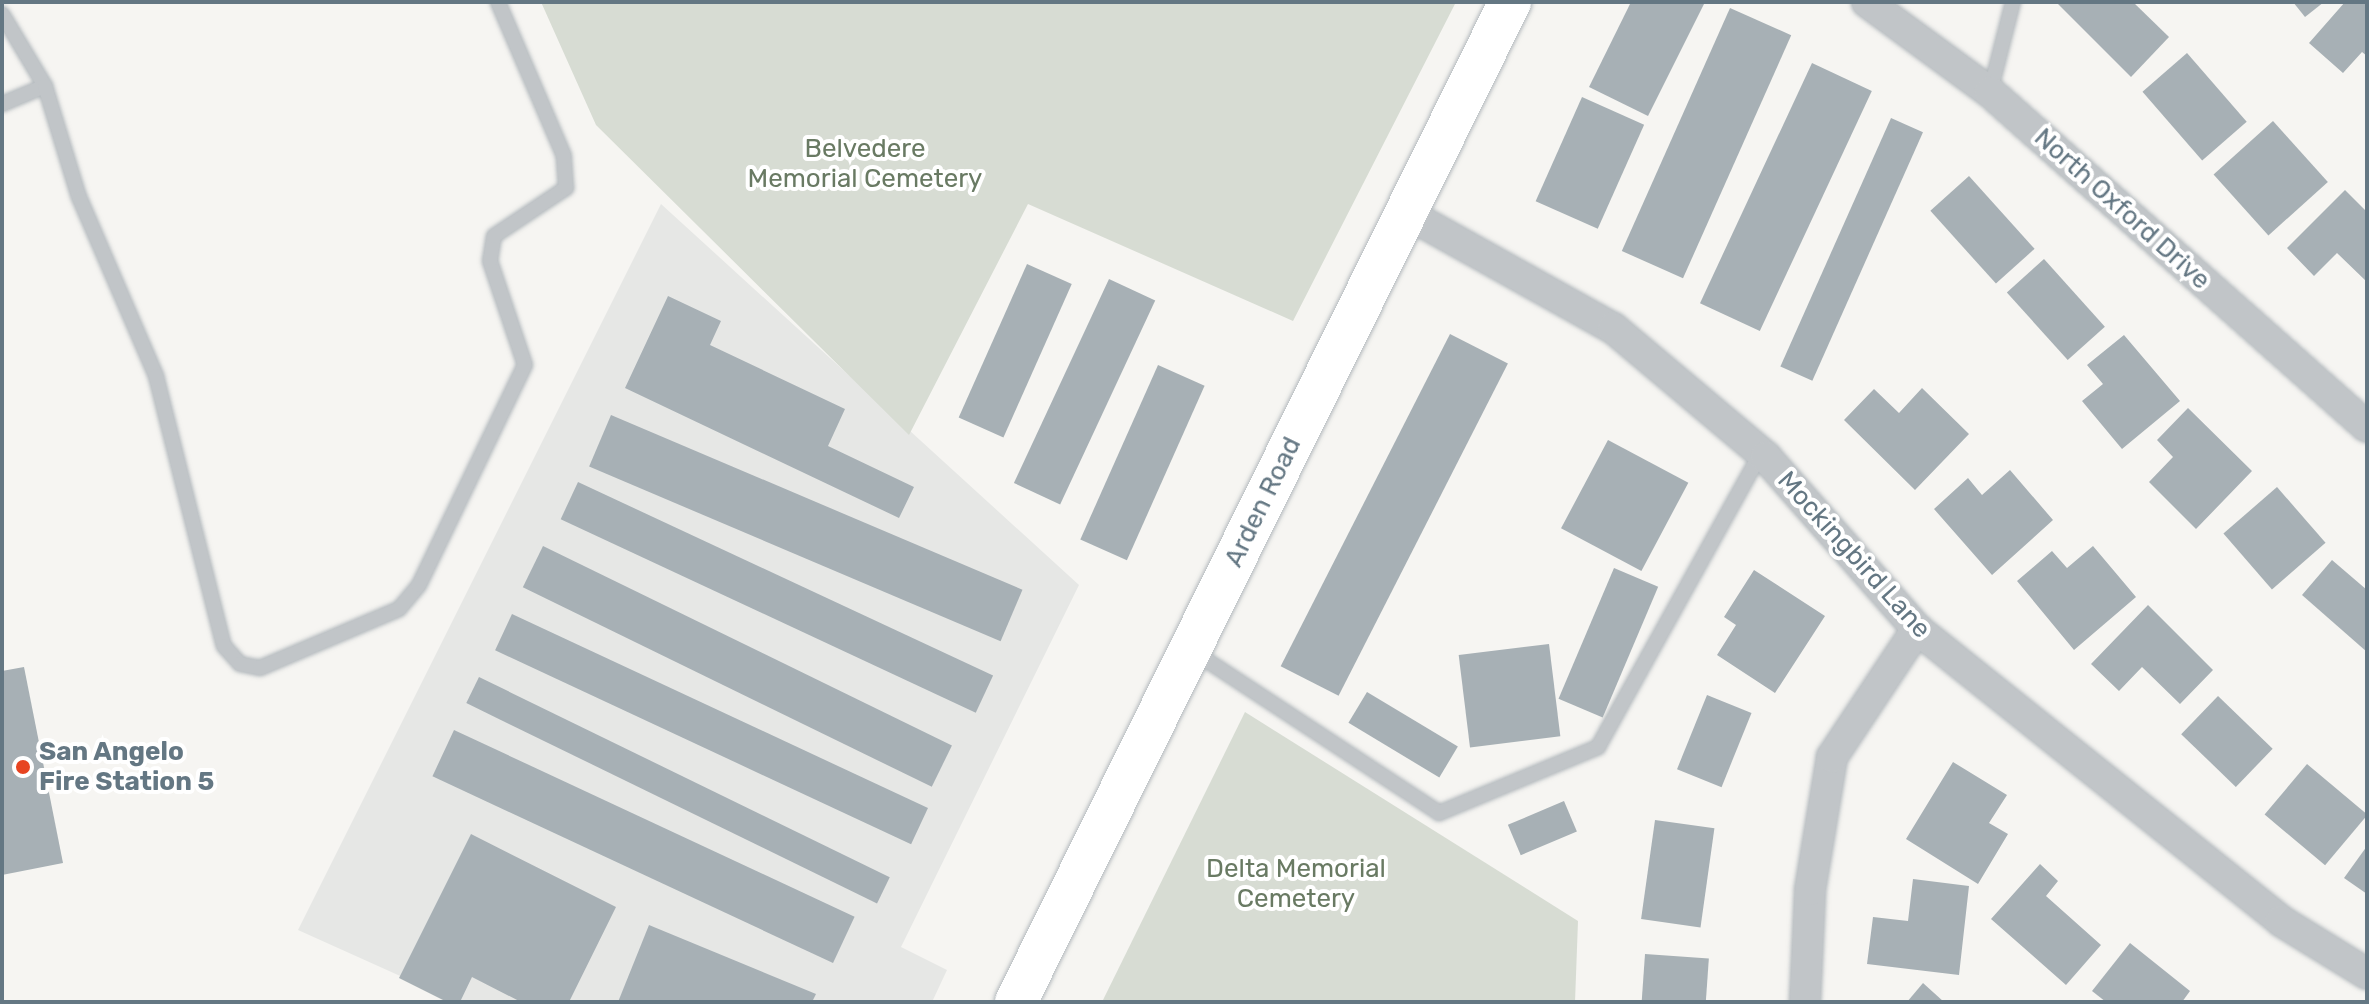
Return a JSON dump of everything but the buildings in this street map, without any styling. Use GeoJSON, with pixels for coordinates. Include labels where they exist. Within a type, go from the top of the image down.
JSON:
{"type":"FeatureCollection","features":[{"type":"Feature","properties":{"kind":"main road","name":"Arden Road"},"geometry":{"type":"LineString","coordinates":[[1016,1002],[1510,2]]}},
{"type":"Feature","properties":{"kind":"street","name":"North Oxford Drive"},"geometry":{"type":"LineString","coordinates":[[1867,2],[1990,92],[2367,427]]}},
{"type":"Feature","properties":{"kind":"street","name":"Mockingbird Lane"},"geometry":{"type":"LineString","coordinates":[[1406,213],[1613,328],[1761,453],[1917,629],[2281,921],[2367,974]]}},
{"type":"Feature","properties":{"kind":"street"},"geometry":{"type":"LineString","coordinates":[[1805,1002],[1810,890],[1832,757],[1917,629]]}},
{"type":"Feature","properties":{"kind":"lane"},"geometry":{"type":"LineString","coordinates":[[2,14],[45,86],[79,197],[156,376],[224,646],[240,664],[260,668],[399,609],[419,585],[525,365],[490,261],[494,236],[566,188],[564,156],[498,2]]}},
{"type":"Feature","properties":{"kind":"lane"},"geometry":{"type":"LineString","coordinates":[[1990,92],[2013,2]]}},
{"type":"Feature","properties":{"kind":"lane"},"geometry":{"type":"LineString","coordinates":[[2,104],[45,86]]}},
{"type":"Feature","properties":{"kind":"lane"},"geometry":{"type":"LineString","coordinates":[[1191,649],[1439,813],[1598,747],[1761,453]]}},
{"type":"Feature","properties":{"kind":"shaded area"},"geometry":{"type":"Polygon","coordinates":[[[661,204],[1079,585],[901,947],[947,970],[932,1002],[458,1002],[298,930],[661,204]]]}},
{"type":"Feature","properties":{"kind":"green space","name":"Belvedere Memorial Cemetery"},"geometry":{"type":"Polygon","coordinates":[[[541,2],[1456,2],[1293,321],[1028,204],[909,435],[596,125],[541,2]]]}},
{"type":"Feature","properties":{"kind":"green space","name":"Delta Memorial Cemetery"},"geometry":{"type":"Polygon","coordinates":[[[1245,712],[1578,921],[1575,1002],[1102,1002],[1245,712]]]}},
{"type":"Feature","properties":{"kind":"place","name":"San Angelo Fire Station 5"},"geometry":{"type":"Point","coordinates":[23,767]}}]}
